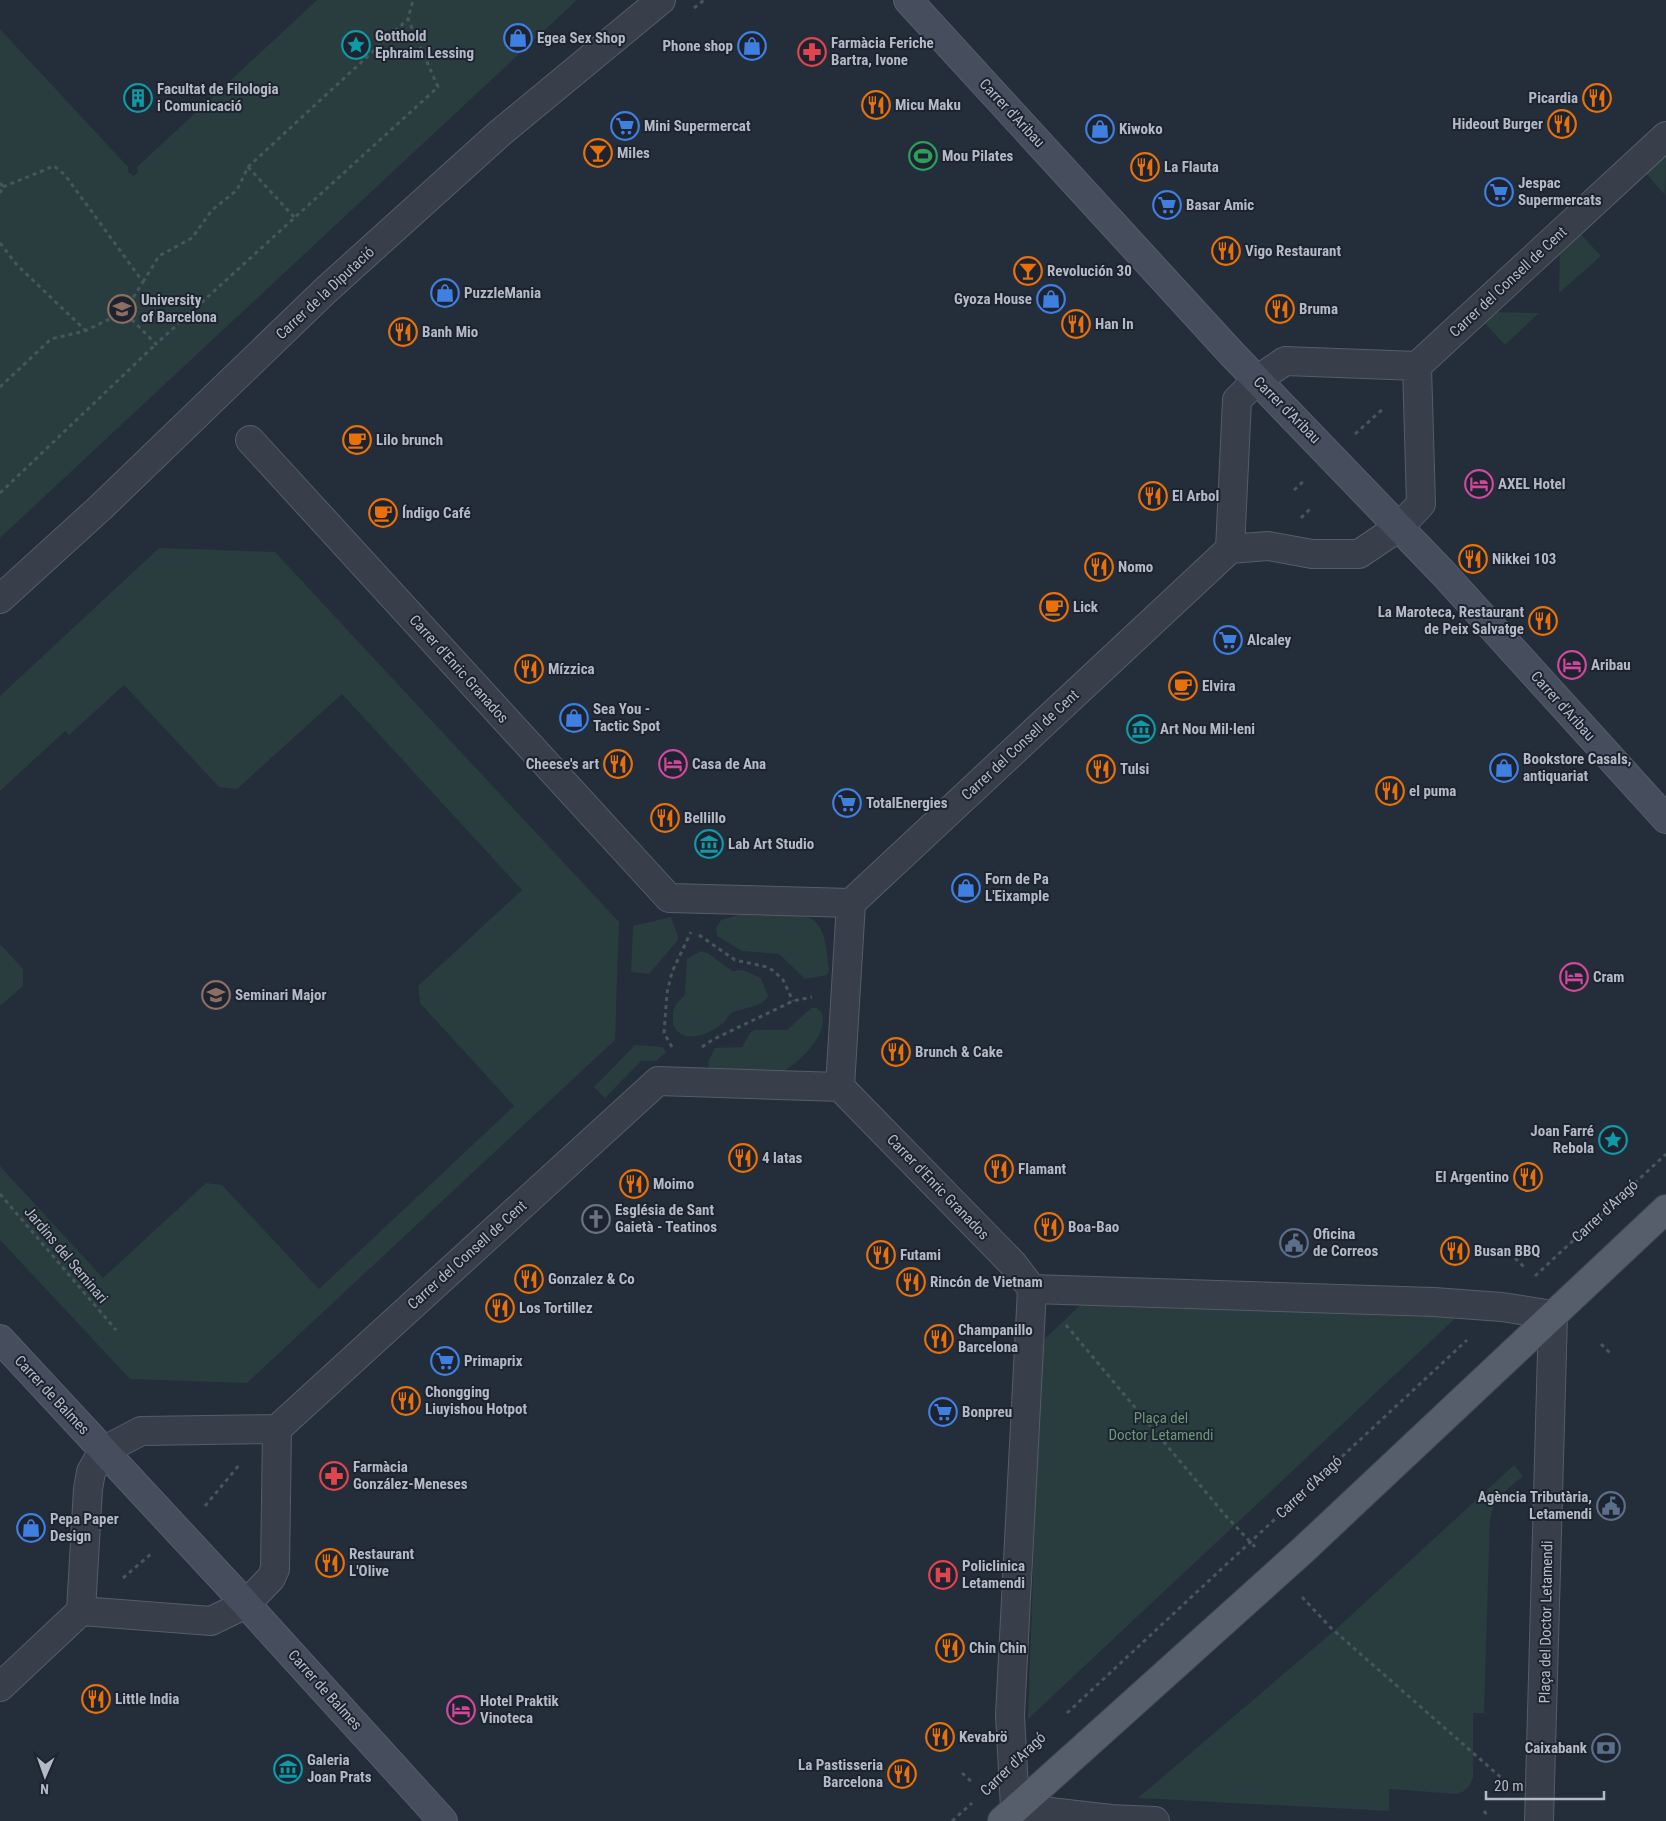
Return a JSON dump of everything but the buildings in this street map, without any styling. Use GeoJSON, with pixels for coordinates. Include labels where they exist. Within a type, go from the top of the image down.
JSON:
{"type":"FeatureCollection","features":[{"type":"Feature","properties":{"kind":"main road","name":"Carrer d'Aribau"},"geometry":{"type":"LineString","coordinates":[[908,0],[1257,380],[1399,527],[1666,819]]}},
{"type":"Feature","properties":{"kind":"main road"},"geometry":{"type":"LineString","coordinates":[[1009,1815],[1286,1566],[1666,1209]]}},
{"type":"Feature","properties":{"kind":"main road","name":"Carrer de Balmes"},"geometry":{"type":"LineString","coordinates":[[0,1339],[159,1513],[246,1604],[443,1821]]}},
{"type":"Feature","properties":{"kind":"street","name":"Carrer de la Diputació"},"geometry":{"type":"LineString","coordinates":[[0,599],[100,508],[326,290],[500,133],[661,0]]}},
{"type":"Feature","properties":{"kind":"street","name":"Carrer del Consell de Cent"},"geometry":{"type":"LineString","coordinates":[[1417,366],[1666,136]]}},
{"type":"Feature","properties":{"kind":"street"},"geometry":{"type":"LineString","coordinates":[[1286,361],[1417,366],[1421,504],[1399,527],[1359,554],[1312,554],[1268,546],[1230,549],[1237,400],[1257,380],[1286,361]]}},
{"type":"Feature","properties":{"kind":"street","name":"Carrer d'Enric Granados"},"geometry":{"type":"LineString","coordinates":[[250,440],[668,898]]}},
{"type":"Feature","properties":{"kind":"street","name":"Carrer del Consell de Cent"},"geometry":{"type":"LineString","coordinates":[[851,903],[1230,549]]}},
{"type":"Feature","properties":{"kind":"street"},"geometry":{"type":"LineString","coordinates":[[658,1081],[840,1087],[851,903],[668,898]]}},
{"type":"Feature","properties":{"kind":"street","name":"Carrer del Consell de Cent"},"geometry":{"type":"LineString","coordinates":[[277,1430],[658,1081]]}},
{"type":"Feature","properties":{"kind":"street","name":"Carrer d'Enric Granados"},"geometry":{"type":"LineString","coordinates":[[840,1087],[1013,1264],[1032,1289]]}},
{"type":"Feature","properties":{"kind":"street"},"geometry":{"type":"LineString","coordinates":[[1155,1821],[1009,1815],[1010,1715],[1032,1289],[1434,1302],[1502,1307],[1553,1314]]}},
{"type":"Feature","properties":{"kind":"street","name":"Plaça del Doctor Letamendi"},"geometry":{"type":"LineString","coordinates":[[1539,1821],[1553,1314]]}},
{"type":"Feature","properties":{"kind":"street"},"geometry":{"type":"LineString","coordinates":[[0,1687],[81,1611],[88,1489],[91,1472],[104,1451],[141,1431],[277,1430],[275,1569],[271,1578],[246,1604],[211,1621],[81,1611]]}},
{"type":"Feature","properties":{"kind":"path"},"geometry":{"type":"LineString","coordinates":[[0,387],[51,339],[85,331],[124,312],[159,256],[192,238],[212,210],[237,190],[248,167],[408,18],[413,0]]}},
{"type":"Feature","properties":{"kind":"path"},"geometry":{"type":"LineString","coordinates":[[1,491],[156,344],[438,87],[408,18]]}},
{"type":"Feature","properties":{"kind":"path"},"geometry":{"type":"LineString","coordinates":[[0,193],[3,187],[54,166],[65,174],[143,282]]}},
{"type":"Feature","properties":{"kind":"path"},"geometry":{"type":"LineString","coordinates":[[248,167],[295,218]]}},
{"type":"Feature","properties":{"kind":"path"},"geometry":{"type":"LineString","coordinates":[[0,184],[3,187]]}},
{"type":"Feature","properties":{"kind":"path"},"geometry":{"type":"LineString","coordinates":[[0,243],[17,265],[85,331]]}},
{"type":"Feature","properties":{"kind":"path"},"geometry":{"type":"LineString","coordinates":[[124,312],[156,344]]}},
{"type":"Feature","properties":{"kind":"path"},"geometry":{"type":"LineString","coordinates":[[1294,490],[1306,480]]}},
{"type":"Feature","properties":{"kind":"path"},"geometry":{"type":"LineString","coordinates":[[668,898],[692,930],[733,958],[774,971],[783,980],[793,1001]]}},
{"type":"Feature","properties":{"kind":"path"},"geometry":{"type":"LineString","coordinates":[[680,1063],[664,1033],[667,992],[672,972],[692,930]]}},
{"type":"Feature","properties":{"kind":"path"},"geometry":{"type":"LineString","coordinates":[[658,1081],[712,1040],[793,1001],[846,988]]}},
{"type":"Feature","properties":{"kind":"path","name":"Carrer d'Aragó"},"geometry":{"type":"LineString","coordinates":[[1061,1718],[1666,1154]]}},
{"type":"Feature","properties":{"kind":"path","name":"Jardins del Seminari"},"geometry":{"type":"LineString","coordinates":[[0,1194],[116,1330]]}},
{"type":"Feature","properties":{"kind":"path"},"geometry":{"type":"LineString","coordinates":[[1514,1258],[1524,1267]]}},
{"type":"Feature","properties":{"kind":"path"},"geometry":{"type":"LineString","coordinates":[[1071,1332],[1240,1531]]}},
{"type":"Feature","properties":{"kind":"path"},"geometry":{"type":"LineString","coordinates":[[1601,1344],[1612,1355]]}},
{"type":"Feature","properties":{"kind":"path"},"geometry":{"type":"LineString","coordinates":[[121,1614],[122,1578],[153,1552]]}},
{"type":"Feature","properties":{"kind":"path"},"geometry":{"type":"LineString","coordinates":[[1314,1609],[1331,1628],[1505,1781]]}},
{"type":"Feature","properties":{"kind":"path","name":"Carrer d'Aragó"},"geometry":{"type":"LineString","coordinates":[[952,1821],[1011,1764]]}},
{"type":"Feature","properties":{"kind":"path","name":"Carrer d'Aragó"},"geometry":{"type":"LineString","coordinates":[[962,1773],[972,1783]]}},
{"type":"Feature","properties":{"kind":"path"},"geometry":{"type":"LineString","coordinates":[[1484,1811],[1487,1815]]}},
{"type":"Feature","properties":{"kind":"green space","name":"University of Barcelona"},"geometry":{"type":"Polygon","coordinates":[[[317,0],[577,0],[0,538],[0,29],[128,167],[128,172],[134,176],[138,172],[137,167],[317,0]]]}},
{"type":"Feature","properties":{"kind":"green space"},"geometry":{"type":"Polygon","coordinates":[[[1658,155],[1666,156],[1665,195],[1644,171],[1658,155]]]}},
{"type":"Feature","properties":{"kind":"green space"},"geometry":{"type":"Polygon","coordinates":[[[1578,231],[1601,256],[1559,293],[1560,247],[1578,231]]]}},
{"type":"Feature","properties":{"kind":"green space"},"geometry":{"type":"Polygon","coordinates":[[[1491,312],[1539,313],[1505,345],[1482,320],[1491,312]]]}},
{"type":"Feature","properties":{"kind":"green space"},"geometry":{"type":"Polygon","coordinates":[[[159,548],[275,552],[619,922],[615,1040],[247,1383],[130,1379],[0,1240],[0,1166],[103,1278],[206,1183],[222,1185],[319,1289],[514,1106],[420,1003],[418,986],[522,890],[342,694],[237,789],[219,787],[124,685],[69,735],[65,731],[0,791],[0,696],[159,548]]]}},
{"type":"Feature","properties":{"kind":"green space"},"geometry":{"type":"Polygon","coordinates":[[[753,911],[782,911],[802,914],[817,924],[822,932],[826,946],[829,970],[827,975],[805,979],[779,954],[742,951],[717,936],[716,928],[721,920],[753,911]]]}},
{"type":"Feature","properties":{"kind":"green space"},"geometry":{"type":"Polygon","coordinates":[[[671,917],[678,940],[649,974],[631,972],[633,926],[671,917]]]}},
{"type":"Feature","properties":{"kind":"green space"},"geometry":{"type":"Polygon","coordinates":[[[0,944],[23,969],[23,986],[0,1006],[0,944]]]}},
{"type":"Feature","properties":{"kind":"green space"},"geometry":{"type":"Polygon","coordinates":[[[701,951],[709,954],[732,971],[743,970],[761,978],[768,996],[766,1000],[758,1005],[731,1013],[725,1022],[707,1033],[694,1036],[682,1035],[673,1025],[673,1012],[676,1004],[685,995],[687,959],[701,951]]]}},
{"type":"Feature","properties":{"kind":"green space"},"geometry":{"type":"Polygon","coordinates":[[[811,1008],[817,1008],[822,1013],[823,1021],[817,1039],[804,1055],[781,1073],[709,1068],[708,1062],[715,1048],[742,1047],[750,1033],[754,1030],[787,1030],[811,1008]]]}},
{"type":"Feature","properties":{"kind":"green space"},"geometry":{"type":"Polygon","coordinates":[[[635,1045],[663,1047],[666,1052],[656,1061],[641,1061],[605,1098],[594,1087],[635,1045]]]}},
{"type":"Feature","properties":{"kind":"green space","name":"Plaça del Doctor Letamendi"},"geometry":{"type":"Polygon","coordinates":[[[1085,1301],[1461,1313],[1028,1719],[1041,1342],[1085,1301]]]}},
{"type":"Feature","properties":{"kind":"green space"},"geometry":{"type":"Polygon","coordinates":[[[1514,1465],[1523,1476],[1498,1500],[1490,1520],[1484,1713],[1473,1713],[1473,1777],[1467,1788],[1456,1794],[1389,1789],[1389,1811],[1138,1798],[1335,1630],[1514,1465]]]}},
{"type":"Feature","properties":{"kind":"place","name":"Egea Sex Shop"},"geometry":{"type":"Point","coordinates":[518,38]}},
{"type":"Feature","properties":{"kind":"place","name":"Gotthold Ephraim Lessing"},"geometry":{"type":"Point","coordinates":[356,45]}},
{"type":"Feature","properties":{"kind":"place","name":"Phone shop"},"geometry":{"type":"Point","coordinates":[752,46]}},
{"type":"Feature","properties":{"kind":"place","name":"Farmàcia Feriche Bartra, Ivone"},"geometry":{"type":"Point","coordinates":[812,52]}},
{"type":"Feature","properties":{"kind":"place","name":"Facultat de Filologia i Comunicació"},"geometry":{"type":"Point","coordinates":[138,98]}},
{"type":"Feature","properties":{"kind":"place","name":"Picardia"},"geometry":{"type":"Point","coordinates":[1597,98]}},
{"type":"Feature","properties":{"kind":"place","name":"Micu Maku"},"geometry":{"type":"Point","coordinates":[876,105]}},
{"type":"Feature","properties":{"kind":"place","name":"Hideout Burger"},"geometry":{"type":"Point","coordinates":[1562,124]}},
{"type":"Feature","properties":{"kind":"place","name":"Mini Supermercat"},"geometry":{"type":"Point","coordinates":[625,126]}},
{"type":"Feature","properties":{"kind":"place","name":"Kiwoko"},"geometry":{"type":"Point","coordinates":[1100,129]}},
{"type":"Feature","properties":{"kind":"place","name":"Miles"},"geometry":{"type":"Point","coordinates":[598,153]}},
{"type":"Feature","properties":{"kind":"place","name":"Mou Pilates"},"geometry":{"type":"Point","coordinates":[923,156]}},
{"type":"Feature","properties":{"kind":"place","name":"La Flauta"},"geometry":{"type":"Point","coordinates":[1145,167]}},
{"type":"Feature","properties":{"kind":"place","name":"Jespac Supermercats"},"geometry":{"type":"Point","coordinates":[1499,192]}},
{"type":"Feature","properties":{"kind":"place","name":"Basar Amic"},"geometry":{"type":"Point","coordinates":[1167,205]}},
{"type":"Feature","properties":{"kind":"place","name":"Vigo Restaurant"},"geometry":{"type":"Point","coordinates":[1226,251]}},
{"type":"Feature","properties":{"kind":"place","name":"Revolución 30"},"geometry":{"type":"Point","coordinates":[1028,271]}},
{"type":"Feature","properties":{"kind":"place","name":"PuzzleMania"},"geometry":{"type":"Point","coordinates":[445,293]}},
{"type":"Feature","properties":{"kind":"place","name":"Gyoza House"},"geometry":{"type":"Point","coordinates":[1051,299]}},
{"type":"Feature","properties":{"kind":"place","name":"University of Barcelona"},"geometry":{"type":"Point","coordinates":[122,309]}},
{"type":"Feature","properties":{"kind":"place","name":"Bruma"},"geometry":{"type":"Point","coordinates":[1280,309]}},
{"type":"Feature","properties":{"kind":"place","name":"Han In"},"geometry":{"type":"Point","coordinates":[1076,324]}},
{"type":"Feature","properties":{"kind":"place","name":"Banh Mio"},"geometry":{"type":"Point","coordinates":[403,332]}},
{"type":"Feature","properties":{"kind":"place","name":"Lilo brunch"},"geometry":{"type":"Point","coordinates":[357,440]}},
{"type":"Feature","properties":{"kind":"place","name":"AXEL Hotel"},"geometry":{"type":"Point","coordinates":[1479,484]}},
{"type":"Feature","properties":{"kind":"place","name":"El Arbol"},"geometry":{"type":"Point","coordinates":[1153,496]}},
{"type":"Feature","properties":{"kind":"place","name":"Índigo Café"},"geometry":{"type":"Point","coordinates":[383,513]}},
{"type":"Feature","properties":{"kind":"place","name":"Nikkei 103"},"geometry":{"type":"Point","coordinates":[1473,559]}},
{"type":"Feature","properties":{"kind":"place","name":"Nomo"},"geometry":{"type":"Point","coordinates":[1099,567]}},
{"type":"Feature","properties":{"kind":"place","name":"Lick"},"geometry":{"type":"Point","coordinates":[1054,607]}},
{"type":"Feature","properties":{"kind":"place","name":"La Maroteca, Restaurant de Peix Salvatge"},"geometry":{"type":"Point","coordinates":[1543,621]}},
{"type":"Feature","properties":{"kind":"place","name":"Alcaley"},"geometry":{"type":"Point","coordinates":[1228,640]}},
{"type":"Feature","properties":{"kind":"place","name":"Aribau"},"geometry":{"type":"Point","coordinates":[1572,665]}},
{"type":"Feature","properties":{"kind":"place","name":"Mízzica"},"geometry":{"type":"Point","coordinates":[529,669]}},
{"type":"Feature","properties":{"kind":"place","name":"Elvira"},"geometry":{"type":"Point","coordinates":[1183,686]}},
{"type":"Feature","properties":{"kind":"place","name":"Sea You - Tactic Spot"},"geometry":{"type":"Point","coordinates":[574,718]}},
{"type":"Feature","properties":{"kind":"place","name":"Art Nou Mil·leni"},"geometry":{"type":"Point","coordinates":[1141,729]}},
{"type":"Feature","properties":{"kind":"place","name":"Cheese's art"},"geometry":{"type":"Point","coordinates":[618,764]}},
{"type":"Feature","properties":{"kind":"place","name":"Casa de Ana"},"geometry":{"type":"Point","coordinates":[673,764]}},
{"type":"Feature","properties":{"kind":"place","name":"Bookstore Casals, antiquariat"},"geometry":{"type":"Point","coordinates":[1504,768]}},
{"type":"Feature","properties":{"kind":"place","name":"Tulsi"},"geometry":{"type":"Point","coordinates":[1101,769]}},
{"type":"Feature","properties":{"kind":"place","name":"el puma"},"geometry":{"type":"Point","coordinates":[1390,791]}},
{"type":"Feature","properties":{"kind":"place","name":"TotalEnergies"},"geometry":{"type":"Point","coordinates":[847,803]}},
{"type":"Feature","properties":{"kind":"place","name":"Bellillo"},"geometry":{"type":"Point","coordinates":[665,818]}},
{"type":"Feature","properties":{"kind":"place","name":"Lab Art Studio"},"geometry":{"type":"Point","coordinates":[709,844]}},
{"type":"Feature","properties":{"kind":"place","name":"Forn de Pa L'Eixample"},"geometry":{"type":"Point","coordinates":[966,888]}},
{"type":"Feature","properties":{"kind":"place","name":"Cram"},"geometry":{"type":"Point","coordinates":[1574,977]}},
{"type":"Feature","properties":{"kind":"place","name":"Seminari Major"},"geometry":{"type":"Point","coordinates":[216,995]}},
{"type":"Feature","properties":{"kind":"place","name":"Brunch & Cake"},"geometry":{"type":"Point","coordinates":[896,1052]}},
{"type":"Feature","properties":{"kind":"place","name":"Joan Farré Rebola"},"geometry":{"type":"Point","coordinates":[1613,1140]}},
{"type":"Feature","properties":{"kind":"place","name":"4 latas"},"geometry":{"type":"Point","coordinates":[743,1158]}},
{"type":"Feature","properties":{"kind":"place","name":"Flamant"},"geometry":{"type":"Point","coordinates":[999,1169]}},
{"type":"Feature","properties":{"kind":"place","name":"El Argentino"},"geometry":{"type":"Point","coordinates":[1528,1177]}},
{"type":"Feature","properties":{"kind":"place","name":"Moimo"},"geometry":{"type":"Point","coordinates":[634,1184]}},
{"type":"Feature","properties":{"kind":"place","name":"Església de Sant Gaietà - Teatinos"},"geometry":{"type":"Point","coordinates":[596,1219]}},
{"type":"Feature","properties":{"kind":"place","name":"Boa-Bao"},"geometry":{"type":"Point","coordinates":[1049,1227]}},
{"type":"Feature","properties":{"kind":"place","name":"Oficina de Correos"},"geometry":{"type":"Point","coordinates":[1294,1243]}},
{"type":"Feature","properties":{"kind":"place","name":"Busan BBQ"},"geometry":{"type":"Point","coordinates":[1455,1251]}},
{"type":"Feature","properties":{"kind":"place","name":"Futami"},"geometry":{"type":"Point","coordinates":[881,1255]}},
{"type":"Feature","properties":{"kind":"place","name":"Gonzalez & Co"},"geometry":{"type":"Point","coordinates":[529,1279]}},
{"type":"Feature","properties":{"kind":"place","name":"Rincón de Vietnam"},"geometry":{"type":"Point","coordinates":[911,1282]}},
{"type":"Feature","properties":{"kind":"place","name":"Los Tortillez"},"geometry":{"type":"Point","coordinates":[500,1308]}},
{"type":"Feature","properties":{"kind":"place","name":"Champanillo Barcelona"},"geometry":{"type":"Point","coordinates":[939,1339]}},
{"type":"Feature","properties":{"kind":"place","name":"Primaprix"},"geometry":{"type":"Point","coordinates":[445,1361]}},
{"type":"Feature","properties":{"kind":"place","name":"Chongging Liuyishou Hotpot"},"geometry":{"type":"Point","coordinates":[406,1401]}},
{"type":"Feature","properties":{"kind":"place","name":"Bonpreu"},"geometry":{"type":"Point","coordinates":[943,1412]}},
{"type":"Feature","properties":{"kind":"place","name":"Farmàcia González-Meneses"},"geometry":{"type":"Point","coordinates":[334,1476]}},
{"type":"Feature","properties":{"kind":"place","name":"Agència Tributària, Letamendi"},"geometry":{"type":"Point","coordinates":[1611,1506]}},
{"type":"Feature","properties":{"kind":"place","name":"Pepa Paper Design"},"geometry":{"type":"Point","coordinates":[31,1528]}},
{"type":"Feature","properties":{"kind":"place","name":"Restaurant L'Olive"},"geometry":{"type":"Point","coordinates":[330,1563]}},
{"type":"Feature","properties":{"kind":"place","name":"Policlinica Letamendi"},"geometry":{"type":"Point","coordinates":[943,1575]}},
{"type":"Feature","properties":{"kind":"place","name":"Chin Chin"},"geometry":{"type":"Point","coordinates":[950,1648]}},
{"type":"Feature","properties":{"kind":"place","name":"Little India"},"geometry":{"type":"Point","coordinates":[96,1699]}},
{"type":"Feature","properties":{"kind":"place","name":"Hotel Praktik Vinoteca"},"geometry":{"type":"Point","coordinates":[461,1710]}},
{"type":"Feature","properties":{"kind":"place","name":"Kevabrö"},"geometry":{"type":"Point","coordinates":[940,1737]}},
{"type":"Feature","properties":{"kind":"place","name":"Caixabank"},"geometry":{"type":"Point","coordinates":[1606,1748]}},
{"type":"Feature","properties":{"kind":"place","name":"Galeria Joan Prats"},"geometry":{"type":"Point","coordinates":[288,1769]}},
{"type":"Feature","properties":{"kind":"place","name":"La Pastisseria Barcelona"},"geometry":{"type":"Point","coordinates":[902,1774]}}]}
